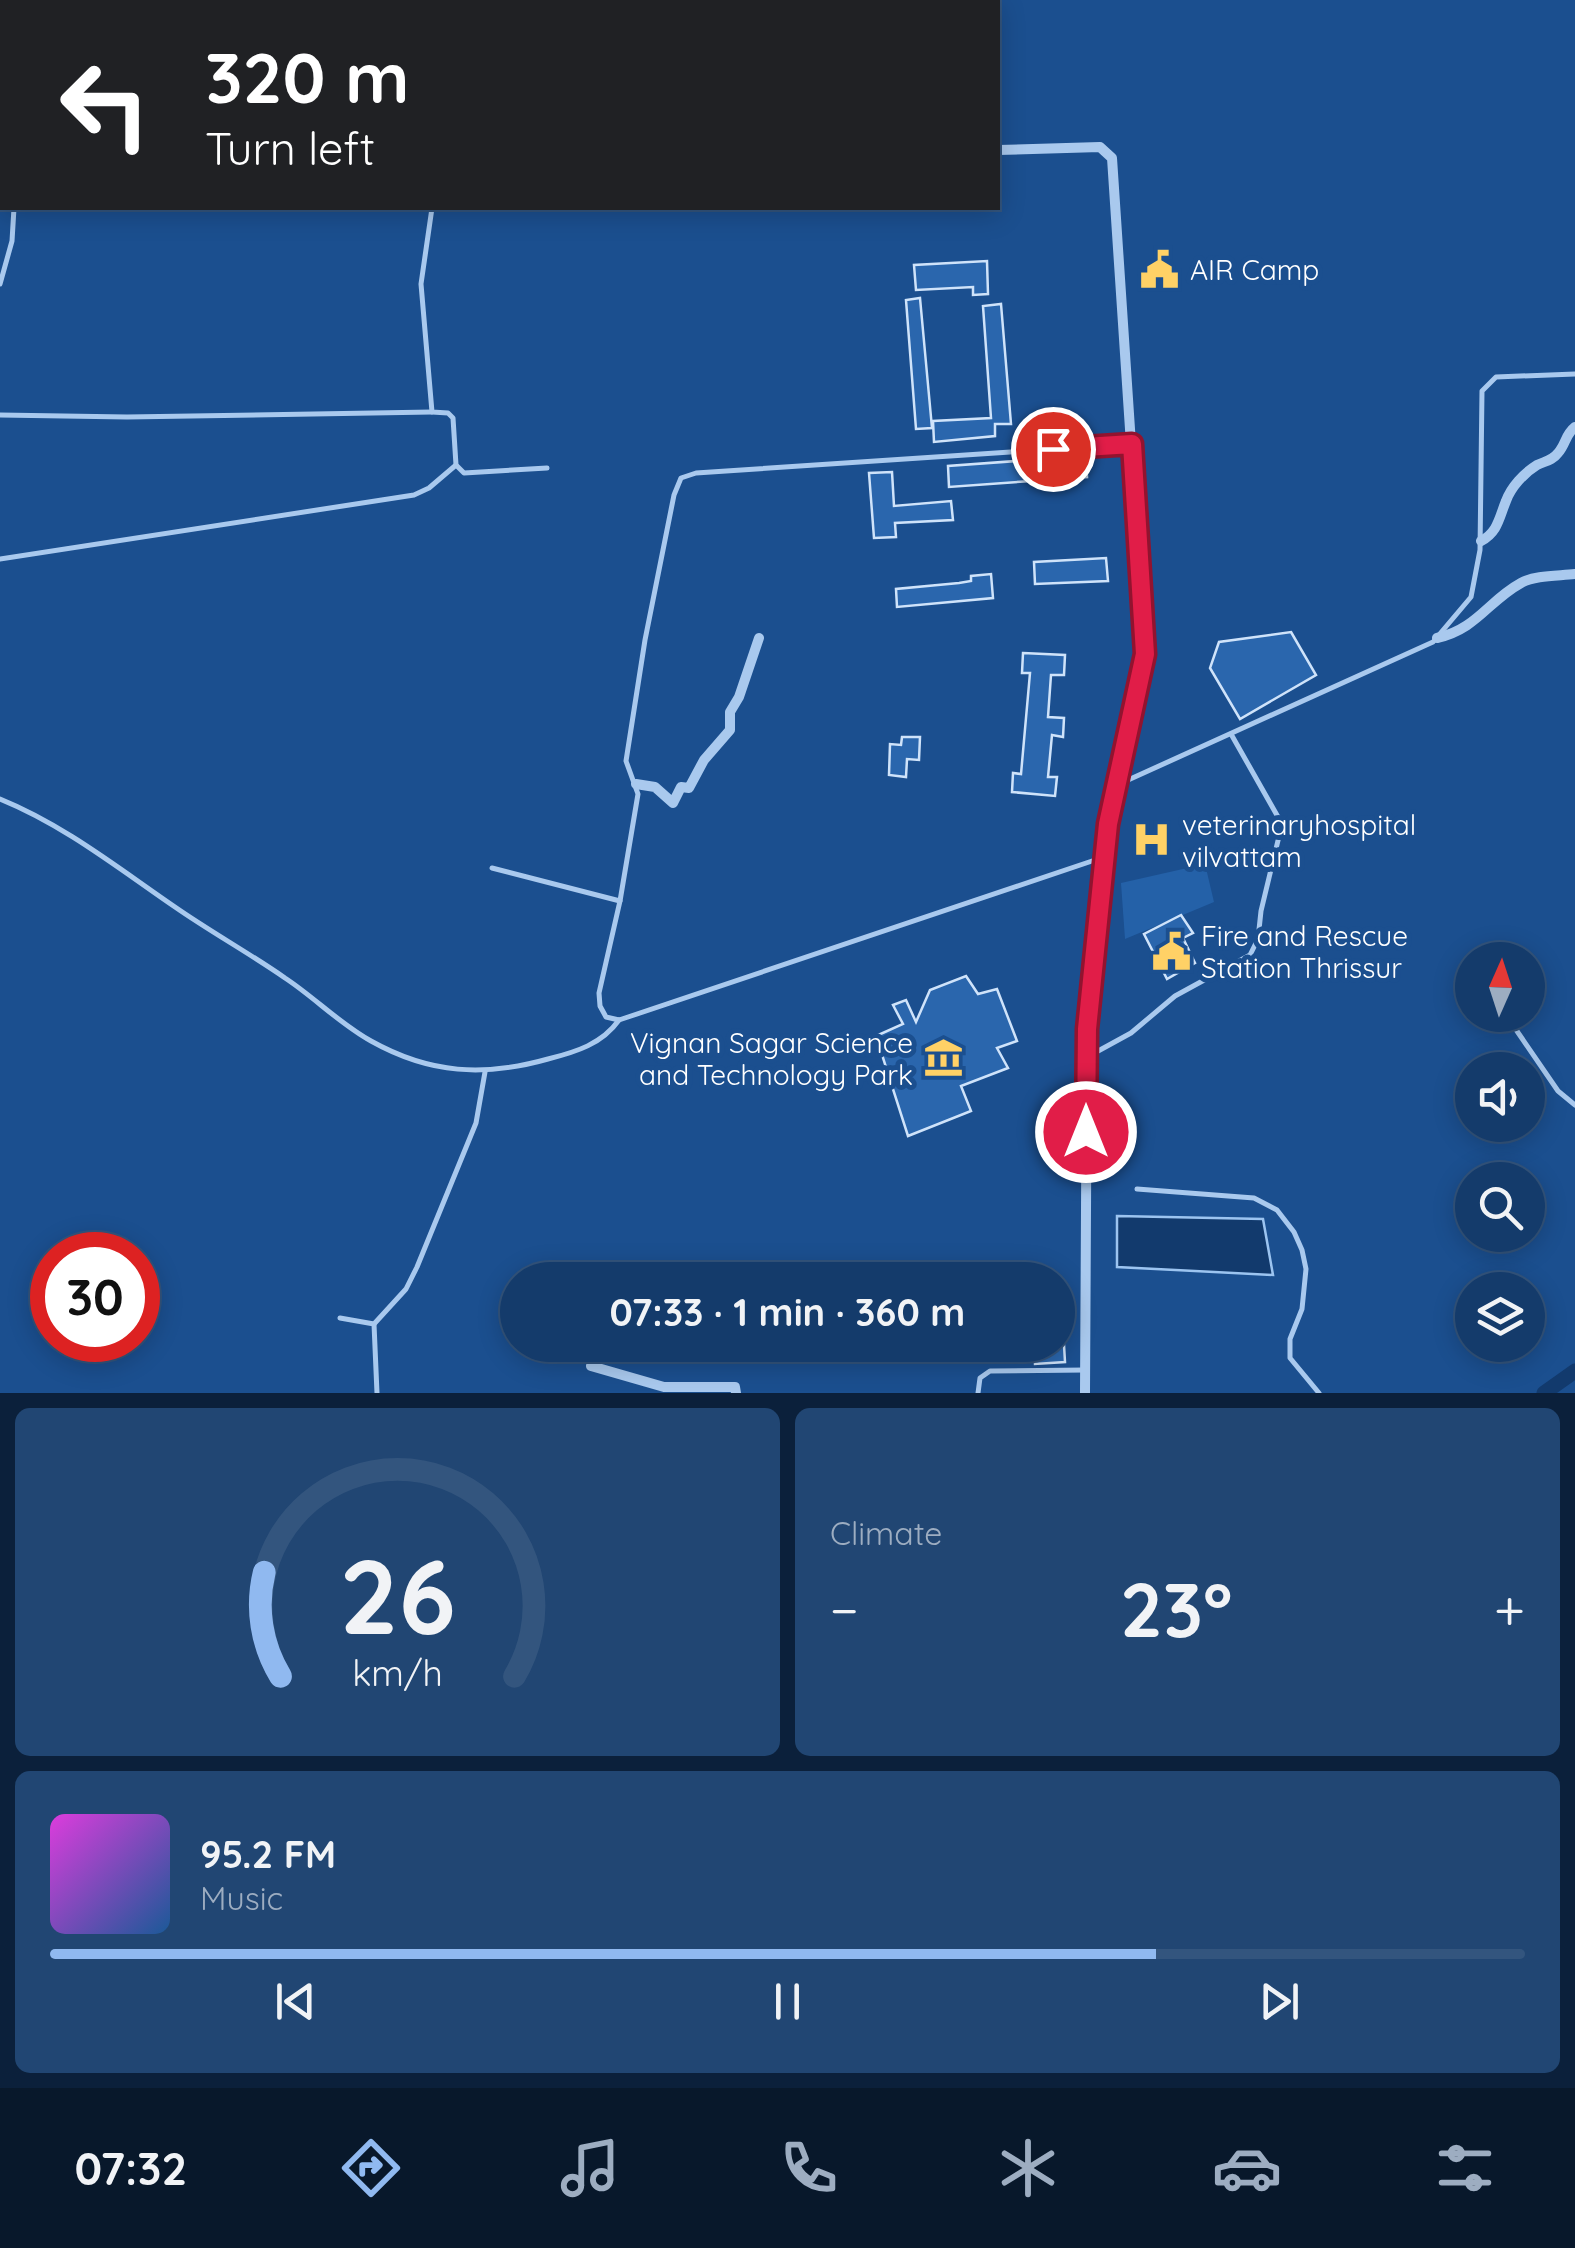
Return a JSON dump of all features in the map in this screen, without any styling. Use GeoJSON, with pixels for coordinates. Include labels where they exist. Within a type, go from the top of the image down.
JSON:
{"type":"FeatureCollection","features":[{"type":"Feature","properties":{"kind":"street"},"geometry":{"type":"LineString","coordinates":[[1000,150],[1100,147],[1112,158],[1132,444],[1145,654],[1115,786],[1104,858],[1086,1057],[1085,1393]]}},
{"type":"Feature","properties":{"kind":"street"},"geometry":{"type":"LineString","coordinates":[[1480,541],[1494,531],[1502,518],[1513,487],[1538,464],[1562,450],[1565,436],[1575,427]]}},
{"type":"Feature","properties":{"kind":"street"},"geometry":{"type":"LineString","coordinates":[[1437,638],[1470,626],[1523,581],[1575,574]]}},
{"type":"Feature","properties":{"kind":"street"},"geometry":{"type":"LineString","coordinates":[[636,784],[655,787],[674,803],[680,787],[690,788],[704,760],[730,730],[730,712],[759,638]]}},
{"type":"Feature","properties":{"kind":"street"},"geometry":{"type":"LineString","coordinates":[[591,1366],[664,1387],[735,1387],[736,1393]]}},
{"type":"Feature","properties":{"kind":"lane"},"geometry":{"type":"LineString","coordinates":[[0,284],[12,241],[14,210]]}},
{"type":"Feature","properties":{"kind":"lane"},"geometry":{"type":"LineString","coordinates":[[432,210],[420,284],[432,412]]}},
{"type":"Feature","properties":{"kind":"lane"},"geometry":{"type":"LineString","coordinates":[[1115,786],[1437,638],[1472,597],[1480,541],[1482,391],[1496,377],[1575,374]]}},
{"type":"Feature","properties":{"kind":"lane"},"geometry":{"type":"LineString","coordinates":[[0,415],[432,412],[453,418],[456,465],[464,472],[547,468]]}},
{"type":"Feature","properties":{"kind":"lane"},"geometry":{"type":"LineString","coordinates":[[619,1020],[606,1017],[599,994],[638,794],[626,762],[645,640],[674,495],[681,478],[696,472],[1132,444]]}},
{"type":"Feature","properties":{"kind":"lane"},"geometry":{"type":"LineString","coordinates":[[0,559],[414,495],[430,488],[456,465]]}},
{"type":"Feature","properties":{"kind":"lane"},"geometry":{"type":"LineString","coordinates":[[1086,1057],[1131,1033],[1176,996],[1244,961],[1255,948],[1282,824],[1231,734]]}},
{"type":"Feature","properties":{"kind":"lane"},"geometry":{"type":"LineString","coordinates":[[0,799],[54,824],[286,979],[370,1041],[418,1062],[485,1072],[570,1053],[602,1040],[619,1020],[1104,858]]}},
{"type":"Feature","properties":{"kind":"lane"},"geometry":{"type":"LineString","coordinates":[[492,868],[620,901]]}},
{"type":"Feature","properties":{"kind":"lane"},"geometry":{"type":"LineString","coordinates":[[1517,1032],[1558,1092],[1575,1104]]}},
{"type":"Feature","properties":{"kind":"lane"},"geometry":{"type":"LineString","coordinates":[[378,1393],[374,1324],[406,1289],[416,1267],[476,1123],[485,1072]]}},
{"type":"Feature","properties":{"kind":"lane"},"geometry":{"type":"LineString","coordinates":[[1137,1189],[1254,1198],[1277,1210],[1294,1232],[1306,1268],[1302,1309],[1290,1339],[1290,1358],[1318,1393]]}},
{"type":"Feature","properties":{"kind":"lane"},"geometry":{"type":"LineString","coordinates":[[340,1318],[374,1324]]}},
{"type":"Feature","properties":{"kind":"lane"},"geometry":{"type":"LineString","coordinates":[[978,1393],[983,1372],[990,1370],[1085,1370]]}},
{"type":"Feature","properties":{"kind":"shaded area"},"geometry":{"type":"Polygon","coordinates":[[[1205,864],[1214,902],[1125,939],[1121,883],[1205,864]]]}},
{"type":"Feature","properties":{"kind":"shaded area"},"geometry":{"type":"Polygon","coordinates":[[[1117,1216],[1263,1219],[1273,1275],[1117,1267],[1117,1216]]]}},
{"type":"Feature","properties":{"kind":"building"},"geometry":{"type":"Polygon","coordinates":[[[987,261],[988,294],[973,295],[973,287],[916,290],[914,265],[987,261]]]}},
{"type":"Feature","properties":{"kind":"building"},"geometry":{"type":"Polygon","coordinates":[[[920,298],[932,428],[916,429],[906,300],[920,298]]]}},
{"type":"Feature","properties":{"kind":"building"},"geometry":{"type":"Polygon","coordinates":[[[1001,304],[1011,424],[995,424],[995,436],[934,442],[933,421],[991,418],[983,306],[1001,304]]]}},
{"type":"Feature","properties":{"kind":"building"},"geometry":{"type":"Polygon","coordinates":[[[1086,457],[1087,477],[1059,479],[1058,458],[1086,457]]]}},
{"type":"Feature","properties":{"kind":"building"},"geometry":{"type":"Polygon","coordinates":[[[1030,460],[1031,481],[949,487],[948,466],[1030,460]]]}},
{"type":"Feature","properties":{"kind":"building"},"geometry":{"type":"Polygon","coordinates":[[[892,472],[894,506],[951,501],[953,520],[895,523],[896,537],[874,538],[869,473],[892,472]]]}},
{"type":"Feature","properties":{"kind":"building"},"geometry":{"type":"Polygon","coordinates":[[[1106,558],[1108,581],[1035,584],[1034,562],[1106,558]]]}},
{"type":"Feature","properties":{"kind":"building"},"geometry":{"type":"Polygon","coordinates":[[[991,574],[993,598],[897,607],[896,589],[959,583],[971,581],[971,576],[991,574]]]}},
{"type":"Feature","properties":{"kind":"building"},"geometry":{"type":"Polygon","coordinates":[[[1291,632],[1316,675],[1240,719],[1210,668],[1219,642],[1291,632]]]}},
{"type":"Feature","properties":{"kind":"building"},"geometry":{"type":"Polygon","coordinates":[[[1023,653],[1065,655],[1064,675],[1051,675],[1048,717],[1064,718],[1063,737],[1052,735],[1048,777],[1057,777],[1055,796],[1012,792],[1013,773],[1021,774],[1030,673],[1022,673],[1023,653]]]}},
{"type":"Feature","properties":{"kind":"building"},"geometry":{"type":"Polygon","coordinates":[[[902,737],[920,737],[919,760],[907,759],[906,777],[889,775],[890,744],[901,745],[902,737]]]}},
{"type":"Feature","properties":{"kind":"building","name":"Fire and Rescue Station Thrissur"},"geometry":{"type":"Polygon","coordinates":[[[1181,915],[1193,933],[1183,938],[1195,963],[1167,979],[1144,934],[1181,915]]]}},
{"type":"Feature","properties":{"kind":"building","name":"Vignan Sagar Science and Technology Park"},"geometry":{"type":"Polygon","coordinates":[[[966,976],[978,994],[997,989],[1017,1041],[997,1048],[1008,1068],[961,1086],[971,1111],[908,1136],[876,1036],[903,1024],[893,1005],[906,1000],[916,1022],[930,990],[966,976]]]}},
{"type":"Feature","properties":{"kind":"waterway"},"geometry":{"type":"LineString","coordinates":[[1544,1393],[1575,1371]]}},
{"type":"Feature","properties":{"kind":"place","name":"AIR Camp"},"geometry":{"type":"Point","coordinates":[1160,269]}},
{"type":"Feature","properties":{"kind":"place","name":"veterinaryhospital vilvattam"},"geometry":{"type":"Point","coordinates":[1152,840]}},
{"type":"Feature","properties":{"kind":"place","name":"Fire and Rescue Station Thrissur"},"geometry":{"type":"Point","coordinates":[1171,951]}},
{"type":"Feature","properties":{"kind":"place","name":"Vignan Sagar Science and Technology Park"},"geometry":{"type":"Point","coordinates":[943,1058]}},
{"type":"Feature","properties":{"kind":"route"},"geometry":{"type":"LineString","coordinates":[[1053,449],[1132,444],[1145,634],[1142,678],[1108,824],[1087,1029],[1086,1132]]}}]}
